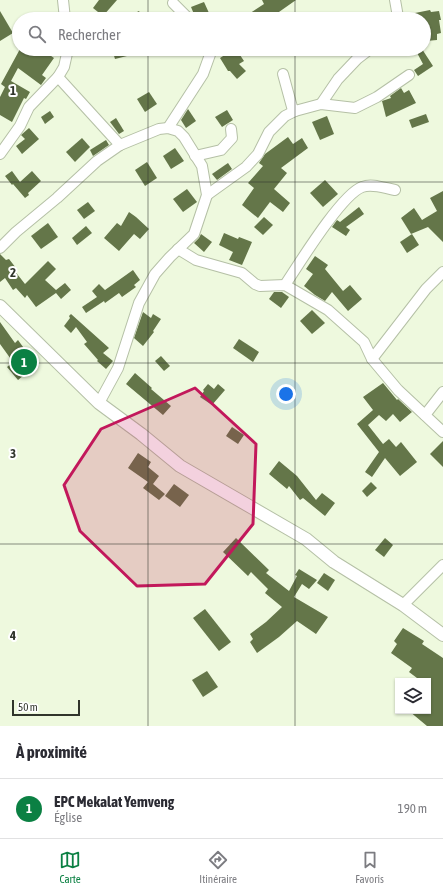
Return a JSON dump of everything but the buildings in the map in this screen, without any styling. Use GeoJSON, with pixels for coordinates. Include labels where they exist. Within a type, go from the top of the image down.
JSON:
{"type":"FeatureCollection","features":[{"type":"Feature","properties":{"kind":"main road"},"geometry":{"type":"LineString","coordinates":[[0,306],[99,403],[141,434],[180,466],[300,536],[334,562],[403,605],[443,635]]}},
{"type":"Feature","properties":{"kind":"street"},"geometry":{"type":"LineString","coordinates":[[63,0],[64,12]]}},
{"type":"Feature","properties":{"kind":"street"},"geometry":{"type":"LineString","coordinates":[[395,0],[397,12]]}},
{"type":"Feature","properties":{"kind":"street"},"geometry":{"type":"LineString","coordinates":[[173,3],[182,12]]}},
{"type":"Feature","properties":{"kind":"street"},"geometry":{"type":"LineString","coordinates":[[0,154],[20,126],[30,107],[58,77],[64,67],[66,56]]}},
{"type":"Feature","properties":{"kind":"street"},"geometry":{"type":"LineString","coordinates":[[168,128],[203,74],[209,56]]}},
{"type":"Feature","properties":{"kind":"street"},"geometry":{"type":"LineString","coordinates":[[321,104],[338,79],[361,56]]}},
{"type":"Feature","properties":{"kind":"street"},"geometry":{"type":"LineString","coordinates":[[283,74],[292,107],[295,111]]}},
{"type":"Feature","properties":{"kind":"street"},"geometry":{"type":"LineString","coordinates":[[207,195],[246,168],[258,154],[269,132],[285,116],[295,111],[321,104],[354,108],[377,97],[409,75]]}},
{"type":"Feature","properties":{"kind":"street"},"geometry":{"type":"LineString","coordinates":[[58,77],[120,145]]}},
{"type":"Feature","properties":{"kind":"street"},"geometry":{"type":"LineString","coordinates":[[0,248],[16,232],[57,198],[96,161],[120,145],[159,129],[168,128],[178,131],[184,137],[202,166],[207,195],[194,234],[155,274],[139,303],[118,368],[99,403]]}},
{"type":"Feature","properties":{"kind":"street"},"geometry":{"type":"LineString","coordinates":[[195,156],[221,150],[232,138],[230,129]]}},
{"type":"Feature","properties":{"kind":"street"},"geometry":{"type":"LineString","coordinates":[[284,285],[340,205],[352,193],[360,188],[370,185],[395,190]]}},
{"type":"Feature","properties":{"kind":"street"},"geometry":{"type":"LineString","coordinates":[[178,249],[196,260],[242,273],[255,284],[260,286],[284,285],[328,310],[364,342],[372,359],[398,390],[443,432]]}},
{"type":"Feature","properties":{"kind":"street"},"geometry":{"type":"LineString","coordinates":[[372,359],[426,289],[443,272]]}},
{"type":"Feature","properties":{"kind":"street"},"geometry":{"type":"LineString","coordinates":[[425,414],[443,392]]}},
{"type":"Feature","properties":{"kind":"street"},"geometry":{"type":"LineString","coordinates":[[403,605],[443,565]]}},
{"type":"Feature","properties":{"kind":"highlighted area"},"geometry":{"type":"Polygon","coordinates":[[[195,388],[256,444],[253,524],[205,584],[137,586],[80,531],[64,485],[101,429],[195,388]]]}},
{"type":"Feature","properties":{"kind":"place","name":"EPC Mekalat Yemveng"},"geometry":{"type":"Point","coordinates":[24,362]}}]}
